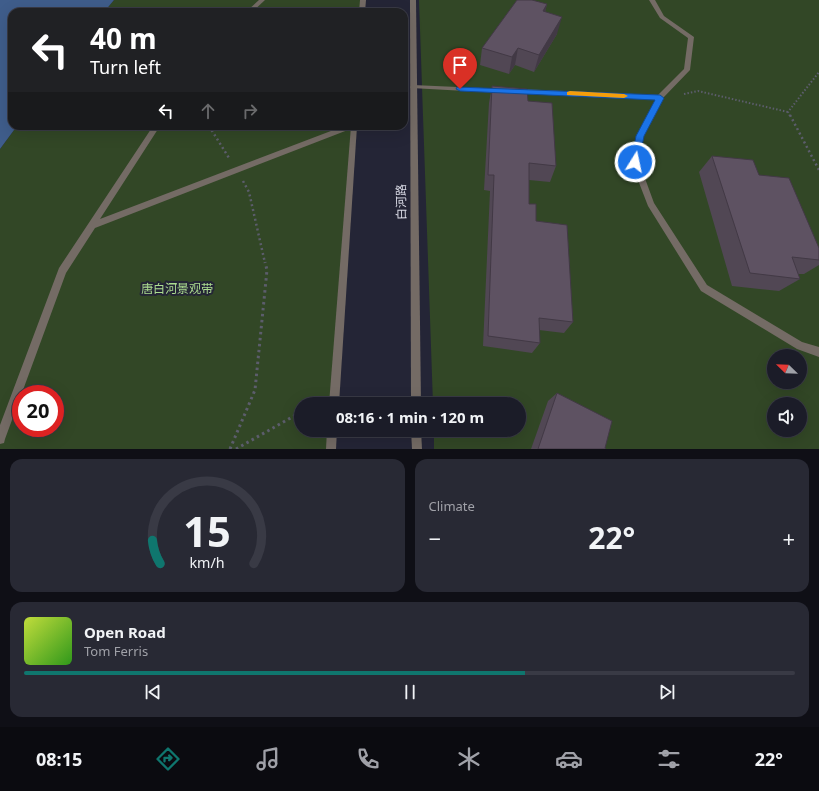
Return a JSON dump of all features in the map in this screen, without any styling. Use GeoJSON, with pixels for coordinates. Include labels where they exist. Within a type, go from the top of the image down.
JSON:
{"type":"FeatureCollection","features":[{"type":"Feature","properties":{"kind":"street"},"geometry":{"type":"LineString","coordinates":[[253,8],[262,0]]}},
{"type":"Feature","properties":{"kind":"street","name":"白河路"},"geometry":{"type":"LineString","coordinates":[[412,0],[416,397]]}},
{"type":"Feature","properties":{"kind":"street"},"geometry":{"type":"LineString","coordinates":[[652,0],[662,17],[691,37],[687,70],[660,98],[640,136],[635,162],[651,204],[704,288],[800,346],[819,352]]}},
{"type":"Feature","properties":{"kind":"street"},"geometry":{"type":"LineString","coordinates":[[413,87],[660,98]]}},
{"type":"Feature","properties":{"kind":"street"},"geometry":{"type":"LineString","coordinates":[[0,439],[62,271],[154,130]]}},
{"type":"Feature","properties":{"kind":"street"},"geometry":{"type":"LineString","coordinates":[[91,226],[341,130]]}},
{"type":"Feature","properties":{"kind":"street"},"geometry":{"type":"LineString","coordinates":[[335,397],[354,130]]}},
{"type":"Feature","properties":{"kind":"street"},"geometry":{"type":"LineString","coordinates":[[331,449],[332,437]]}},
{"type":"Feature","properties":{"kind":"street"},"geometry":{"type":"LineString","coordinates":[[416,437],[417,449]]}},
{"type":"Feature","properties":{"kind":"path"},"geometry":{"type":"LineString","coordinates":[[788,112],[819,72]]}},
{"type":"Feature","properties":{"kind":"path"},"geometry":{"type":"LineString","coordinates":[[660,98],[698,91],[788,112],[819,170]]}},
{"type":"Feature","properties":{"kind":"path"},"geometry":{"type":"LineString","coordinates":[[211,130],[249,192],[267,270],[255,390],[230,449]]}},
{"type":"Feature","properties":{"kind":"path"},"geometry":{"type":"LineString","coordinates":[[236,449],[294,416]]}},
{"type":"Feature","properties":{"kind":"green space"},"geometry":{"type":"Polygon","coordinates":[[[114,0],[363,0],[362,8],[107,8],[114,0]]]}},
{"type":"Feature","properties":{"kind":"green space"},"geometry":{"type":"Polygon","coordinates":[[[419,0],[819,0],[819,449],[434,449],[434,437],[526,437],[526,397],[433,397],[419,0]]]}},
{"type":"Feature","properties":{"kind":"green space","name":"唐白河景观带"},"geometry":{"type":"Polygon","coordinates":[[[14,130],[354,130],[335,397],[294,397],[294,437],[332,437],[331,449],[0,449],[0,149],[14,130]]]}},
{"type":"Feature","properties":{"kind":"water"},"geometry":{"type":"Polygon","coordinates":[[[0,0],[114,0],[107,8],[8,8],[8,130],[14,130],[0,149],[0,0]]]}},
{"type":"Feature","properties":{"kind":"building"},"geometry":{"type":"Polygon","coordinates":[[[517,0],[532,0],[547,4],[543,11],[562,17],[539,55],[518,48],[512,57],[482,48],[517,0]]]}},
{"type":"Feature","properties":{"kind":"building"},"geometry":{"type":"Polygon","coordinates":[[[492,86],[527,89],[528,101],[552,103],[556,166],[529,163],[529,204],[536,204],[536,221],[567,225],[573,322],[539,318],[540,343],[488,336],[494,175],[488,175],[492,86]]]}},
{"type":"Feature","properties":{"kind":"building"},"geometry":{"type":"Polygon","coordinates":[[[712,156],[753,160],[759,175],[789,178],[819,248],[819,260],[792,257],[800,279],[750,273],[712,156]]]}},
{"type":"Feature","properties":{"kind":"building"},"geometry":{"type":"Polygon","coordinates":[[[557,393],[612,421],[606,449],[538,449],[557,393]]]}},
{"type":"Feature","properties":{"kind":"slow traffic"},"geometry":{"type":"LineString","coordinates":[[570,94],[624,96]]}},
{"type":"Feature","properties":{"kind":"route"},"geometry":{"type":"LineString","coordinates":[[460,89],[660,98],[640,136],[635,162]]}}]}
